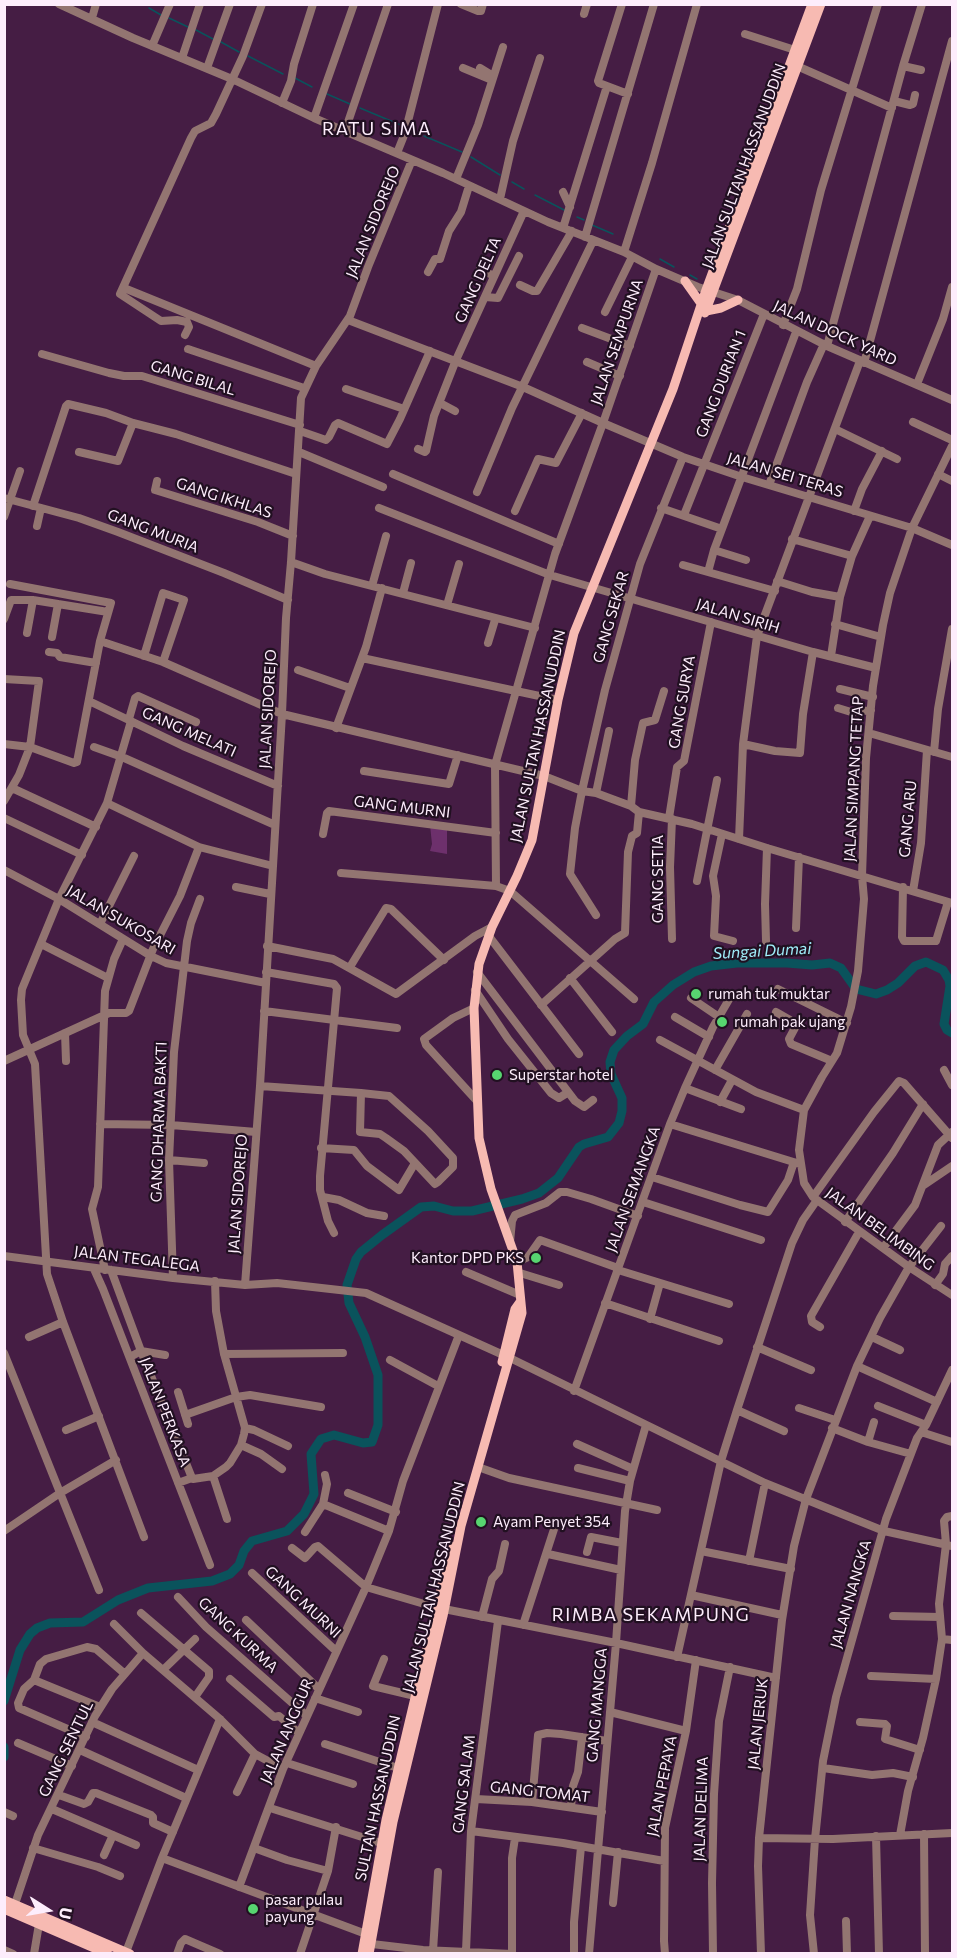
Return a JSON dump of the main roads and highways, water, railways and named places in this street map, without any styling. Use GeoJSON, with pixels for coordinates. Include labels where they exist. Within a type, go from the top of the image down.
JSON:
{"type":"FeatureCollection","features":[{"type":"Feature","properties":{"kind":"main road","name":"JALAN SULTAN HASSANUDDIN"},"geometry":{"type":"LineString","coordinates":[[520,1299],[520,1273],[491,1189],[482,1155],[477,1101],[474,1008],[477,972],[490,931],[532,840],[558,700],[572,641],[673,389],[690,335],[699,326],[812,4]]}},
{"type":"Feature","properties":{"kind":"main road","name":"JALAN SULTAN HASSANUDDIN"},"geometry":{"type":"LineString","coordinates":[[710,291],[821,4]]}},
{"type":"Feature","properties":{"kind":"main road"},"geometry":{"type":"LineString","coordinates":[[685,281],[704,308],[721,308],[738,300]]}},
{"type":"Feature","properties":{"kind":"main road","name":"SULTAN HASSANUDDIN"},"geometry":{"type":"LineString","coordinates":[[362,1953],[381,1843],[389,1821],[398,1768],[415,1696],[441,1609],[462,1504],[507,1357],[515,1309],[520,1299]]}},
{"type":"Feature","properties":{"kind":"main road","name":"JALAN SULTAN HASSANUDDIN"},"geometry":{"type":"LineString","coordinates":[[453,1554],[507,1357]]}},
{"type":"Feature","properties":{"kind":"main road","name":"JALAN SULTAN HASSANUDDIN"},"geometry":{"type":"LineString","coordinates":[[370,1949],[389,1821],[441,1609]]}},
{"type":"Feature","properties":{"kind":"main road"},"geometry":{"type":"LineString","coordinates":[[4,1900],[108,1953]]}},
{"type":"Feature","properties":{"kind":"main road"},"geometry":{"type":"LineString","coordinates":[[4,1910],[40,1920],[128,1953]]}},
{"type":"Feature","properties":{"kind":"waterway"},"geometry":{"type":"LineString","coordinates":[[149,8],[161,15]]}},
{"type":"Feature","properties":{"kind":"waterway"},"geometry":{"type":"LineString","coordinates":[[169,18],[188,27]]}},
{"type":"Feature","properties":{"kind":"waterway"},"geometry":{"type":"LineString","coordinates":[[196,30],[213,39]]}},
{"type":"Feature","properties":{"kind":"waterway"},"geometry":{"type":"LineString","coordinates":[[221,42],[239,52]]}},
{"type":"Feature","properties":{"kind":"waterway"},"geometry":{"type":"LineString","coordinates":[[248,56],[283,74]]}},
{"type":"Feature","properties":{"kind":"waterway"},"geometry":{"type":"LineString","coordinates":[[295,78],[312,87]]}},
{"type":"Feature","properties":{"kind":"waterway"},"geometry":{"type":"LineString","coordinates":[[327,94],[350,104]]}},
{"type":"Feature","properties":{"kind":"waterway"},"geometry":{"type":"LineString","coordinates":[[360,108],[403,126]]}},
{"type":"Feature","properties":{"kind":"waterway"},"geometry":{"type":"LineString","coordinates":[[424,136],[462,152]]}},
{"type":"Feature","properties":{"kind":"waterway"},"geometry":{"type":"LineString","coordinates":[[471,157],[500,175]]}},
{"type":"Feature","properties":{"kind":"waterway"},"geometry":{"type":"LineString","coordinates":[[512,182],[524,189]]}},
{"type":"Feature","properties":{"kind":"waterway"},"geometry":{"type":"LineString","coordinates":[[535,195],[566,211]]}},
{"type":"Feature","properties":{"kind":"waterway"},"geometry":{"type":"LineString","coordinates":[[577,217],[584,220]]}},
{"type":"Feature","properties":{"kind":"waterway"},"geometry":{"type":"LineString","coordinates":[[592,225],[613,234]]}},
{"type":"Feature","properties":{"kind":"waterway"},"geometry":{"type":"LineString","coordinates":[[660,259],[674,267]]}},
{"type":"Feature","properties":{"kind":"waterway"},"geometry":{"type":"LineString","coordinates":[[690,275],[697,279]]}},
{"type":"Feature","properties":{"kind":"waterway","name":"Sungai Dumai"},"geometry":{"type":"LineString","coordinates":[[4,1701],[20,1650],[30,1634],[37,1628],[50,1623],[83,1622],[118,1600],[148,1588],[212,1581],[230,1574],[239,1565],[244,1551],[252,1541],[287,1531],[304,1514],[314,1494],[311,1454],[321,1439],[334,1435],[363,1443],[372,1442],[378,1425],[378,1375],[365,1337],[349,1303],[347,1285],[356,1259],[382,1235],[421,1207],[434,1206],[453,1211],[472,1211],[539,1193],[558,1178],[579,1147],[608,1137],[619,1123],[622,1111],[622,1098],[611,1074],[610,1062],[614,1050],[643,1024],[654,1002],[673,985],[694,972],[711,966],[737,963],[812,965],[830,963],[841,968],[856,989],[876,994],[898,983],[915,966],[926,962],[943,970],[949,980],[944,1024],[952,1033]]}},
{"type":"Feature","properties":{"kind":"waterway","name":"Sungai Dumai"},"geometry":{"type":"LineString","coordinates":[[4,1747],[4,1757]]}},
{"type":"Feature","properties":{"kind":"place","name":"rumah tuk muktar"},"geometry":{"type":"Point","coordinates":[696,994]}},
{"type":"Feature","properties":{"kind":"place","name":"rumah pak ujang"},"geometry":{"type":"Point","coordinates":[722,1022]}},
{"type":"Feature","properties":{"kind":"place","name":"Superstar hotel"},"geometry":{"type":"Point","coordinates":[497,1075]}},
{"type":"Feature","properties":{"kind":"place","name":"Kantor DPD PKS"},"geometry":{"type":"Point","coordinates":[536,1258]}},
{"type":"Feature","properties":{"kind":"place","name":"Ayam Penyet 354"},"geometry":{"type":"Point","coordinates":[481,1522]}},
{"type":"Feature","properties":{"kind":"place","name":"pasar pulau payung"},"geometry":{"type":"Point","coordinates":[253,1909]}},
{"type":"Feature","properties":{"kind":"district","name":"RATU SIMA"},"geometry":{"type":"Point","coordinates":[377,129]}},
{"type":"Feature","properties":{"kind":"district","name":"RIMBA SEKAMPUNG"},"geometry":{"type":"Point","coordinates":[651,1615]}}]}
